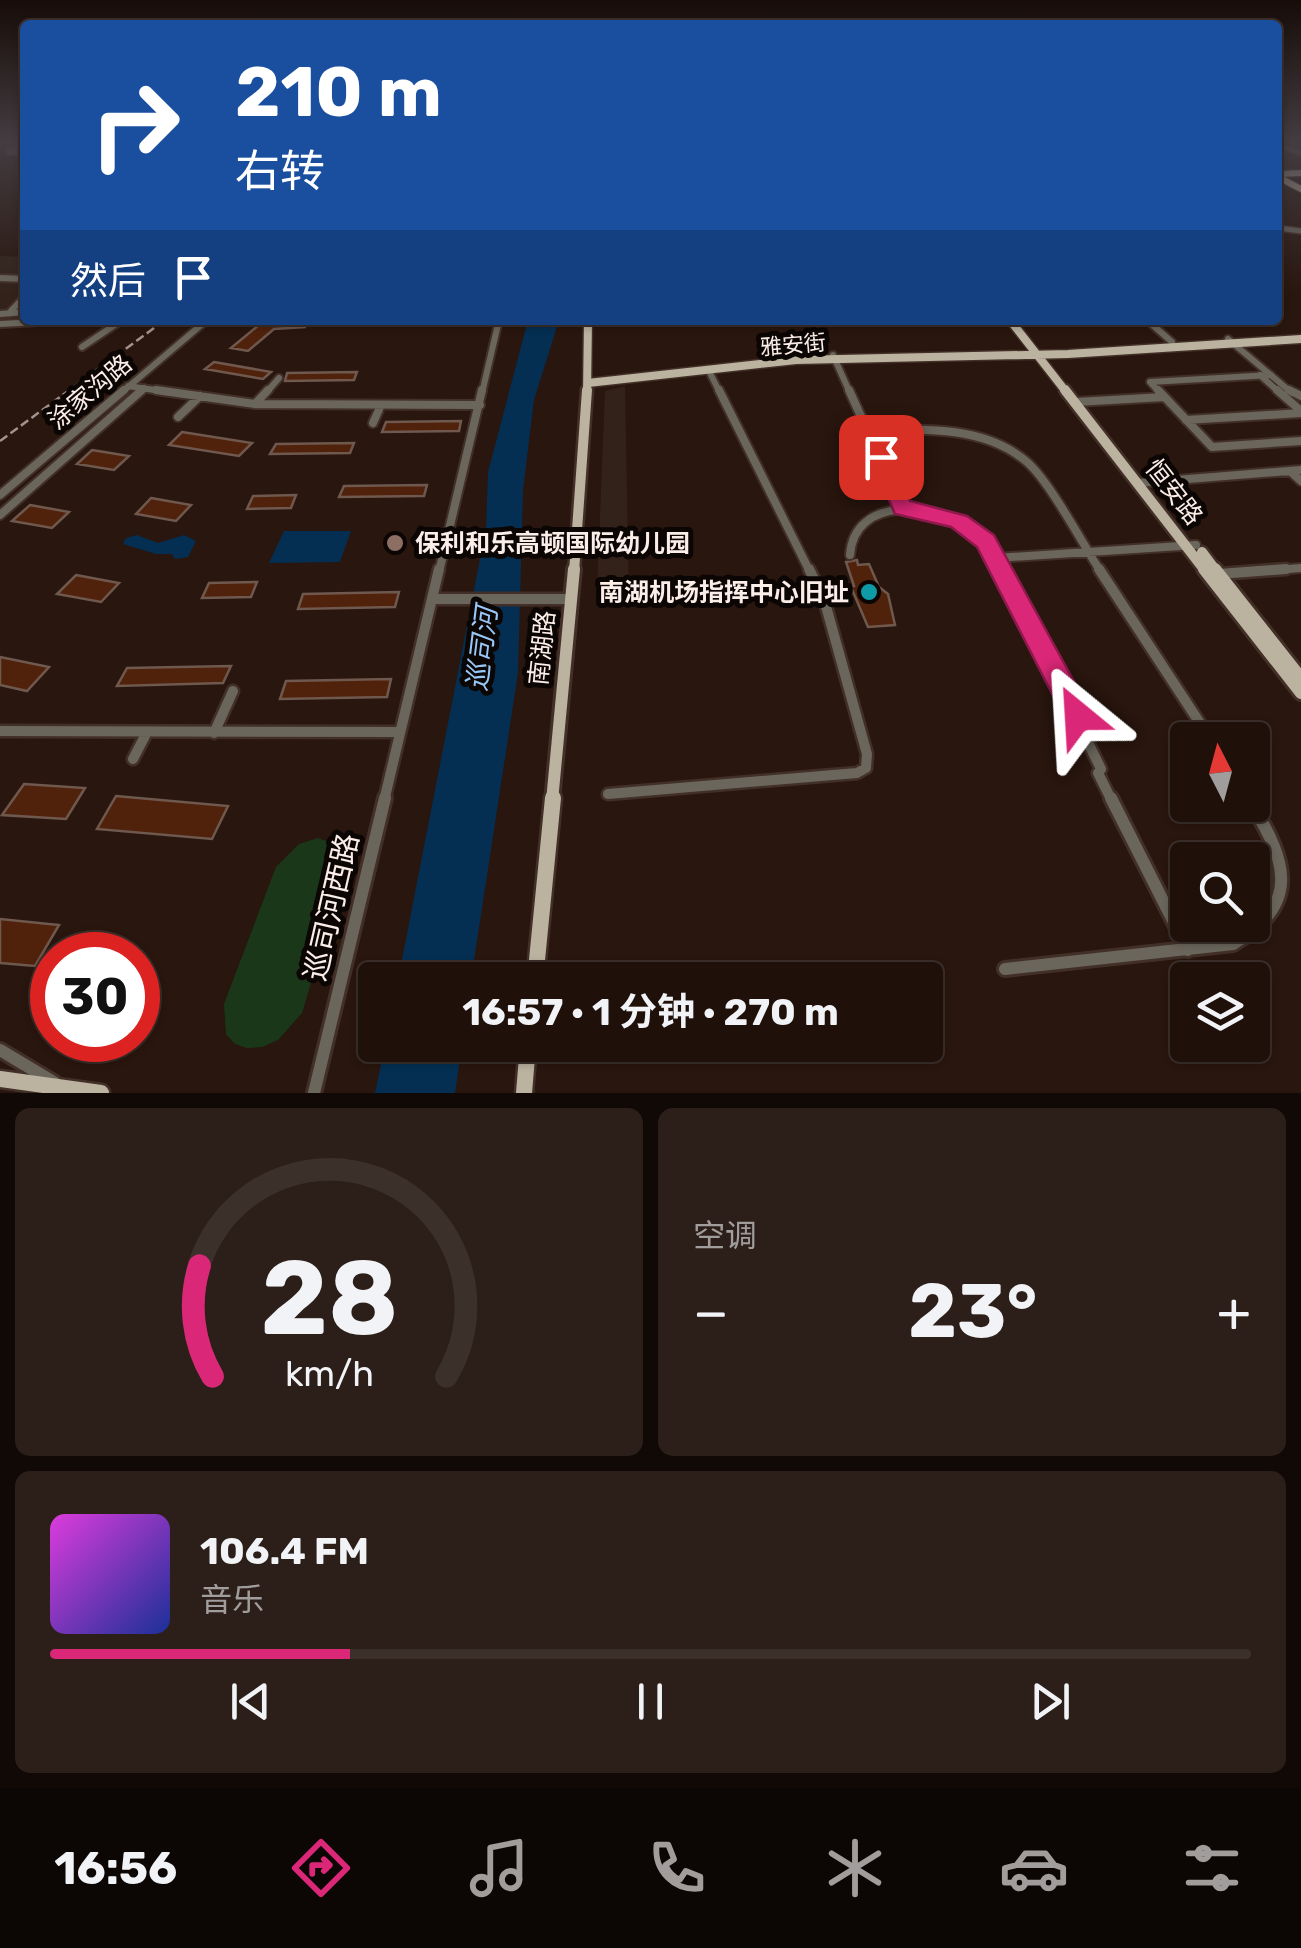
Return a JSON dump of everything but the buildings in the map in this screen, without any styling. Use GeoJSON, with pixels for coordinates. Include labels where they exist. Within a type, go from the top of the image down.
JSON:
{"type":"FeatureCollection","features":[{"type":"Feature","properties":{"kind":"main road","name":"南湖路"},"geometry":{"type":"LineString","coordinates":[[537,962],[572,599],[588,380],[588,325]]}},
{"type":"Feature","properties":{"kind":"main road","name":"恒安路"},"geometry":{"type":"LineString","coordinates":[[1015,325],[1300,687]]}},
{"type":"Feature","properties":{"kind":"main road","name":"恒安路"},"geometry":{"type":"LineString","coordinates":[[1021,325],[1039,352]]}},
{"type":"Feature","properties":{"kind":"main road","name":"雅安街"},"geometry":{"type":"LineString","coordinates":[[588,380],[709,370],[778,358],[1039,352],[1301,337]]}},
{"type":"Feature","properties":{"kind":"main road","name":"雅安街"},"geometry":{"type":"LineString","coordinates":[[1039,352],[1231,341]]}},
{"type":"Feature","properties":{"kind":"main road"},"geometry":{"type":"LineString","coordinates":[[524,1093],[527,1062]]}},
{"type":"Feature","properties":{"kind":"main road"},"geometry":{"type":"LineString","coordinates":[[0,1078],[101,1093]]}},
{"type":"Feature","properties":{"kind":"street"},"geometry":{"type":"LineString","coordinates":[[1282,223],[1292,230]]}},
{"type":"Feature","properties":{"kind":"street"},"geometry":{"type":"LineString","coordinates":[[1282,229],[1301,232]]}},
{"type":"Feature","properties":{"kind":"street"},"geometry":{"type":"LineString","coordinates":[[82,347],[115,325]]}},
{"type":"Feature","properties":{"kind":"street","name":"涂家沟路"},"geometry":{"type":"LineString","coordinates":[[0,495],[201,325]]}},
{"type":"Feature","properties":{"kind":"street"},"geometry":{"type":"LineString","coordinates":[[0,731],[398,732],[497,325]]}},
{"type":"Feature","properties":{"kind":"street"},"geometry":{"type":"LineString","coordinates":[[1153,325],[1172,342]]}},
{"type":"Feature","properties":{"kind":"street"},"geometry":{"type":"LineString","coordinates":[[1231,341],[1301,396]]}},
{"type":"Feature","properties":{"kind":"street"},"geometry":{"type":"LineString","coordinates":[[834,357],[903,509]]}},
{"type":"Feature","properties":{"kind":"street"},"geometry":{"type":"LineString","coordinates":[[608,794],[857,773],[866,768],[841,652],[824,599],[709,370]]}},
{"type":"Feature","properties":{"kind":"street"},"geometry":{"type":"LineString","coordinates":[[1271,375],[1150,382],[1212,447],[1301,441]]}},
{"type":"Feature","properties":{"kind":"street"},"geometry":{"type":"LineString","coordinates":[[1260,376],[1301,412]]}},
{"type":"Feature","properties":{"kind":"street"},"geometry":{"type":"LineString","coordinates":[[255,404],[280,378]]}},
{"type":"Feature","properties":{"kind":"street"},"geometry":{"type":"LineString","coordinates":[[128,386],[255,404],[480,405]]}},
{"type":"Feature","properties":{"kind":"street"},"geometry":{"type":"LineString","coordinates":[[0,515],[144,388]]}},
{"type":"Feature","properties":{"kind":"street"},"geometry":{"type":"LineString","coordinates":[[178,417],[200,396]]}},
{"type":"Feature","properties":{"kind":"street"},"geometry":{"type":"LineString","coordinates":[[1079,402],[1164,397]]}},
{"type":"Feature","properties":{"kind":"street"},"geometry":{"type":"LineString","coordinates":[[373,422],[380,405]]}},
{"type":"Feature","properties":{"kind":"street"},"geometry":{"type":"LineString","coordinates":[[1186,420],[1301,412]]}},
{"type":"Feature","properties":{"kind":"street"},"geometry":{"type":"LineString","coordinates":[[870,431],[948,429],[1019,454],[1040,476],[1199,722]]}},
{"type":"Feature","properties":{"kind":"street"},"geometry":{"type":"LineString","coordinates":[[1142,482],[1301,470]]}},
{"type":"Feature","properties":{"kind":"street"},"geometry":{"type":"LineString","coordinates":[[1290,471],[1301,482]]}},
{"type":"Feature","properties":{"kind":"street"},"geometry":{"type":"LineString","coordinates":[[850,556],[855,529],[879,514],[903,509],[920,509],[959,521],[986,541],[1078,716],[1101,769],[1098,773],[1188,950]]}},
{"type":"Feature","properties":{"kind":"street"},"geometry":{"type":"LineString","coordinates":[[996,558],[1192,546]]}},
{"type":"Feature","properties":{"kind":"street"},"geometry":{"type":"LineString","coordinates":[[1215,575],[1301,568]]}},
{"type":"Feature","properties":{"kind":"street"},"geometry":{"type":"LineString","coordinates":[[433,599],[572,599]]}},
{"type":"Feature","properties":{"kind":"street"},"geometry":{"type":"LineString","coordinates":[[214,733],[233,691]]}},
{"type":"Feature","properties":{"kind":"street","name":"巡司河西路"},"geometry":{"type":"LineString","coordinates":[[314,1093],[398,732]]}},
{"type":"Feature","properties":{"kind":"street"},"geometry":{"type":"LineString","coordinates":[[133,759],[146,734]]}},
{"type":"Feature","properties":{"kind":"street"},"geometry":{"type":"LineString","coordinates":[[1005,969],[1233,944],[1262,933],[1278,918],[1285,897],[1286,866],[1261,822]]}},
{"type":"Feature","properties":{"kind":"street"},"geometry":{"type":"LineString","coordinates":[[0,1050],[58,1084]]}},
{"type":"Feature","properties":{"kind":"shaded area"},"geometry":{"type":"Polygon","coordinates":[[[0,256],[20,257],[20,310],[0,311],[0,256]]]}},
{"type":"Feature","properties":{"kind":"shaded area"},"geometry":{"type":"Polygon","coordinates":[[[625,386],[629,599],[611,600],[597,590],[605,391],[625,386]]]}},
{"type":"Feature","properties":{"kind":"green space"},"geometry":{"type":"Polygon","coordinates":[[[318,838],[341,846],[347,861],[302,1013],[278,1040],[262,1047],[235,1044],[226,1034],[224,1004],[276,867],[299,844],[318,838]]]}},
{"type":"Feature","properties":{"kind":"water","name":"巡司河"},"geometry":{"type":"Polygon","coordinates":[[[527,325],[557,325],[534,400],[523,490],[518,673],[474,962],[402,962],[486,528],[488,472],[527,325]]]}},
{"type":"Feature","properties":{"kind":"water"},"geometry":{"type":"Polygon","coordinates":[[[284,531],[351,531],[340,562],[269,563],[284,531]]]}},
{"type":"Feature","properties":{"kind":"water"},"geometry":{"type":"Polygon","coordinates":[[[137,535],[158,543],[184,535],[196,541],[188,557],[175,559],[172,554],[156,554],[123,544],[126,538],[137,535]]]}},
{"type":"Feature","properties":{"kind":"water"},"geometry":{"type":"Polygon","coordinates":[[[381,1062],[460,1062],[455,1093],[375,1093],[381,1062]]]}},
{"type":"Feature","properties":{"kind":"railway"},"geometry":{"type":"LineString","coordinates":[[0,441],[158,325]]}},
{"type":"Feature","properties":{"kind":"place","name":"保利和乐高顿国际幼儿园"},"geometry":{"type":"Point","coordinates":[395,543]}},
{"type":"Feature","properties":{"kind":"place","name":"南湖机场指挥中心旧址"},"geometry":{"type":"Point","coordinates":[869,592]}},
{"type":"Feature","properties":{"kind":"route"},"geometry":{"type":"LineString","coordinates":[[881,457],[903,509],[920,509],[959,521],[986,541],[1078,716]]}}]}
